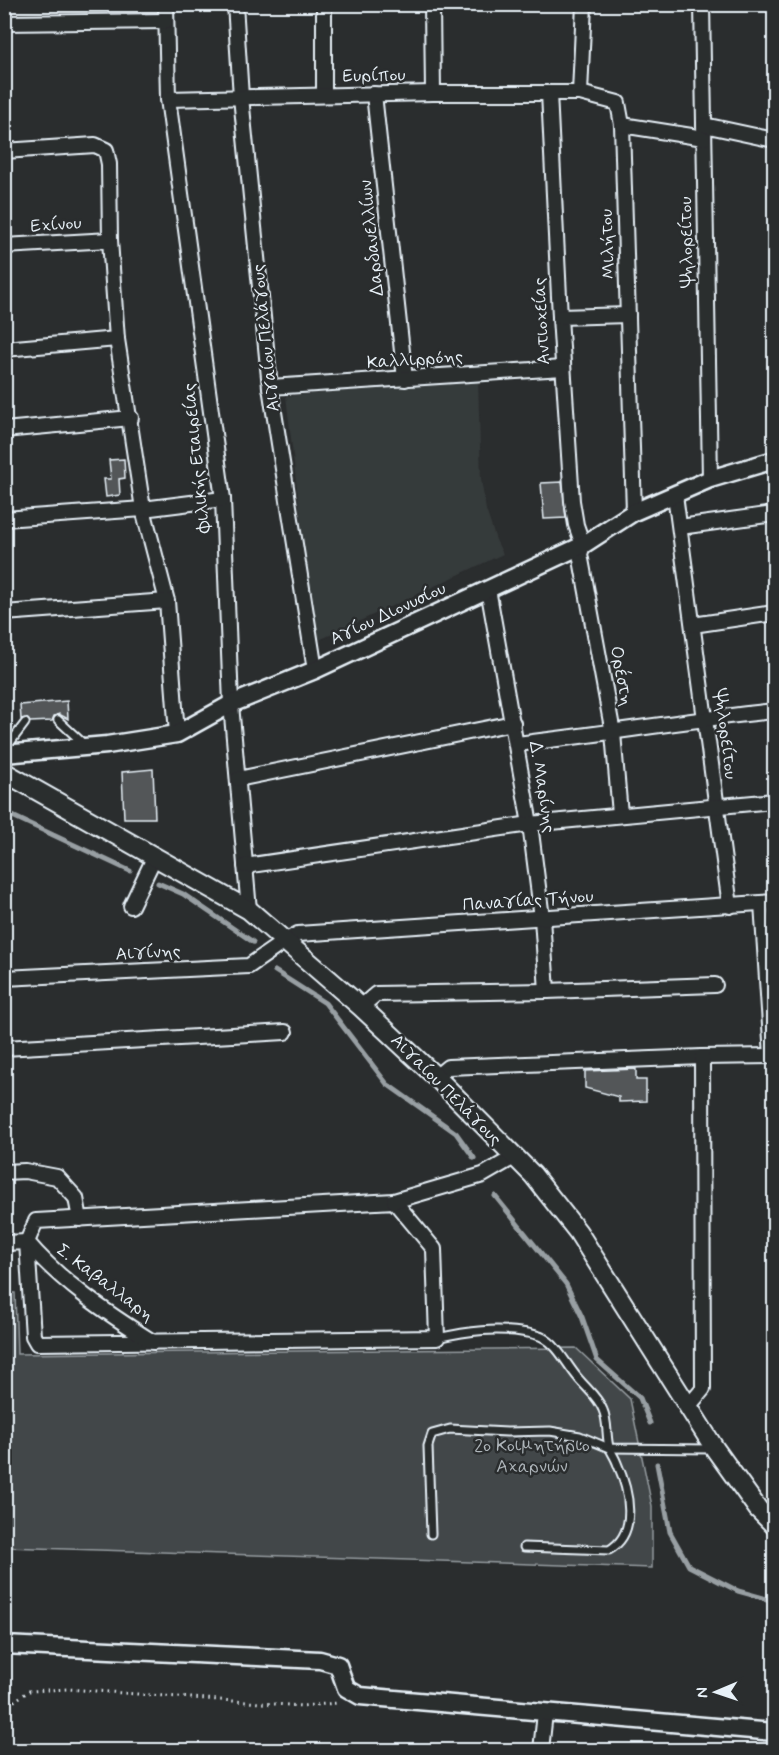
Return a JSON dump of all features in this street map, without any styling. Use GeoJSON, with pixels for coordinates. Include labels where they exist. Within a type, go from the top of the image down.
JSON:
{"type":"FeatureCollection","features":[{"type":"Feature","properties":{"kind":"main road","name":"Αιγαίου Πελάγους"},"geometry":{"type":"LineString","coordinates":[[4,772],[249,910],[361,1007],[436,1077],[533,1176],[578,1232],[687,1408],[758,1509],[774,1525]]}},
{"type":"Feature","properties":{"kind":"street","name":"Φιλικής Εταιρείας"},"geometry":{"type":"LineString","coordinates":[[166,4],[168,99],[223,499],[231,704],[249,910]]}},
{"type":"Feature","properties":{"kind":"street","name":"Αιγαίου Πελάγους"},"geometry":{"type":"LineString","coordinates":[[235,4],[241,97],[270,387],[315,670]]}},
{"type":"Feature","properties":{"kind":"street"},"geometry":{"type":"LineString","coordinates":[[324,4],[324,95]]}},
{"type":"Feature","properties":{"kind":"street"},"geometry":{"type":"LineString","coordinates":[[432,4],[433,93]]}},
{"type":"Feature","properties":{"kind":"street"},"geometry":{"type":"LineString","coordinates":[[580,93],[584,4]]}},
{"type":"Feature","properties":{"kind":"street","name":"Ψηλορείτου"},"geometry":{"type":"LineString","coordinates":[[702,4],[710,479]]}},
{"type":"Feature","properties":{"kind":"street"},"geometry":{"type":"LineString","coordinates":[[4,23],[166,21]]}},
{"type":"Feature","properties":{"kind":"street","name":"Ευρίπου"},"geometry":{"type":"LineString","coordinates":[[168,99],[433,93],[580,93]]}},
{"type":"Feature","properties":{"kind":"street","name":"Αντιοχείας"},"geometry":{"type":"LineString","coordinates":[[549,93],[572,501],[576,525],[583,545]]}},
{"type":"Feature","properties":{"kind":"street","name":"Μιλήτου"},"geometry":{"type":"LineString","coordinates":[[580,93],[618,103],[622,125],[634,512]]}},
{"type":"Feature","properties":{"kind":"street","name":"Δαρδανελλίων"},"geometry":{"type":"LineString","coordinates":[[374,94],[405,379]]}},
{"type":"Feature","properties":{"kind":"street"},"geometry":{"type":"LineString","coordinates":[[622,125],[774,140]]}},
{"type":"Feature","properties":{"kind":"street"},"geometry":{"type":"LineString","coordinates":[[4,151],[95,145],[106,150],[109,165],[110,240],[117,339],[143,508],[167,601],[177,734]]}},
{"type":"Feature","properties":{"kind":"street","name":"Εχίνου"},"geometry":{"type":"LineString","coordinates":[[4,246],[110,240]]}},
{"type":"Feature","properties":{"kind":"street"},"geometry":{"type":"LineString","coordinates":[[560,317],[628,315]]}},
{"type":"Feature","properties":{"kind":"street"},"geometry":{"type":"LineString","coordinates":[[4,349],[117,339]]}},
{"type":"Feature","properties":{"kind":"street","name":"Καλλιρρόης"},"geometry":{"type":"LineString","coordinates":[[270,387],[563,368]]}},
{"type":"Feature","properties":{"kind":"street"},"geometry":{"type":"LineString","coordinates":[[4,430],[130,418]]}},
{"type":"Feature","properties":{"kind":"street","name":"Αγίου Διονυσίου"},"geometry":{"type":"LineString","coordinates":[[4,753],[87,747],[177,734],[231,704],[315,670],[583,545],[634,512],[710,479],[774,460]]}},
{"type":"Feature","properties":{"kind":"street","name":"Ψηλορείτου"},"geometry":{"type":"LineString","coordinates":[[675,495],[730,906]]}},
{"type":"Feature","properties":{"kind":"street"},"geometry":{"type":"LineString","coordinates":[[4,519],[223,499]]}},
{"type":"Feature","properties":{"kind":"street"},"geometry":{"type":"LineString","coordinates":[[680,527],[774,514]]}},
{"type":"Feature","properties":{"kind":"street","name":"Ορέστη"},"geometry":{"type":"LineString","coordinates":[[583,545],[580,554],[613,733],[620,814]]}},
{"type":"Feature","properties":{"kind":"street","name":"Δ. Μαρίνης"},"geometry":{"type":"LineString","coordinates":[[488,589],[530,824],[542,918],[547,991]]}},
{"type":"Feature","properties":{"kind":"street"},"geometry":{"type":"LineString","coordinates":[[4,612],[167,601]]}},
{"type":"Feature","properties":{"kind":"street"},"geometry":{"type":"LineString","coordinates":[[693,625],[774,613]]}},
{"type":"Feature","properties":{"kind":"street"},"geometry":{"type":"LineString","coordinates":[[517,744],[774,711]]}},
{"type":"Feature","properties":{"kind":"street"},"geometry":{"type":"LineString","coordinates":[[237,778],[513,723]]}},
{"type":"Feature","properties":{"kind":"street"},"geometry":{"type":"LineString","coordinates":[[245,866],[530,824],[774,801]]}},
{"type":"Feature","properties":{"kind":"street"},"geometry":{"type":"LineString","coordinates":[[131,906],[155,856]]}},
{"type":"Feature","properties":{"kind":"street"},"geometry":{"type":"LineString","coordinates":[[436,1077],[448,1067],[773,1056],[768,903]]}},
{"type":"Feature","properties":{"kind":"street","name":"Παναγίας Τήνου"},"geometry":{"type":"LineString","coordinates":[[285,940],[298,934],[768,903]]}},
{"type":"Feature","properties":{"kind":"street","name":"Αιγίνης"},"geometry":{"type":"LineString","coordinates":[[4,978],[249,966],[285,940]]}},
{"type":"Feature","properties":{"kind":"street"},"geometry":{"type":"LineString","coordinates":[[361,1007],[376,994],[715,985]]}},
{"type":"Feature","properties":{"kind":"street"},"geometry":{"type":"LineString","coordinates":[[4,1048],[285,1032]]}},
{"type":"Feature","properties":{"kind":"street"},"geometry":{"type":"LineString","coordinates":[[687,1408],[703,1389],[702,1057]]}},
{"type":"Feature","properties":{"kind":"street"},"geometry":{"type":"LineString","coordinates":[[394,1201],[434,1249],[437,1338],[37,1343],[33,1336],[27,1242],[36,1221],[394,1201],[483,1175],[514,1157]]}},
{"type":"Feature","properties":{"kind":"street"},"geometry":{"type":"LineString","coordinates":[[4,1172],[25,1171],[57,1177],[76,1198],[80,1220]]}},
{"type":"Feature","properties":{"kind":"street"},"geometry":{"type":"LineString","coordinates":[[4,1243],[27,1242]]}},
{"type":"Feature","properties":{"kind":"street","name":"Σ. Καβαλλαρη"},"geometry":{"type":"LineString","coordinates":[[27,1242],[57,1274],[153,1342]]}},
{"type":"Feature","properties":{"kind":"street"},"geometry":{"type":"LineString","coordinates":[[4,1645],[320,1660],[338,1665],[346,1688],[360,1696],[774,1732]]}},
{"type":"Feature","properties":{"kind":"street"},"geometry":{"type":"LineString","coordinates":[[541,1750],[545,1713]]}},
{"type":"Feature","properties":{"kind":"lane"},"geometry":{"type":"LineString","coordinates":[[58,720],[87,747]]}},
{"type":"Feature","properties":{"kind":"lane"},"geometry":{"type":"LineString","coordinates":[[4,753],[25,723]]}},
{"type":"Feature","properties":{"kind":"lane"},"geometry":{"type":"LineString","coordinates":[[437,1338],[476,1329],[513,1330],[541,1336],[557,1349],[598,1401],[603,1411],[609,1448],[618,1463],[628,1495],[626,1533],[618,1545],[609,1550],[524,1547]]}},
{"type":"Feature","properties":{"kind":"lane"},"geometry":{"type":"LineString","coordinates":[[431,1534],[428,1446],[432,1434],[450,1429],[507,1432],[550,1431],[580,1436],[609,1448],[715,1449]]}},
{"type":"Feature","properties":{"kind":"path"},"geometry":{"type":"LineString","coordinates":[[4,1708],[28,1691],[68,1689],[302,1706],[339,1703],[360,1696]]}},
{"type":"Feature","properties":{"kind":"shaded area"},"geometry":{"type":"Polygon","coordinates":[[[478,380],[481,479],[486,510],[503,554],[315,642],[286,396],[478,380]]]}},
{"type":"Feature","properties":{"kind":"green space","name":"2ο Κοιμητήριο Αχαρνών"},"geometry":{"type":"Polygon","coordinates":[[[5,1293],[15,1293],[17,1354],[576,1348],[630,1399],[652,1506],[652,1568],[5,1547],[5,1293]]]}},
{"type":"Feature","properties":{"kind":"building"},"geometry":{"type":"Polygon","coordinates":[[[124,459],[125,478],[119,479],[120,495],[106,497],[104,479],[111,479],[109,460],[124,459]]]}},
{"type":"Feature","properties":{"kind":"building"},"geometry":{"type":"Polygon","coordinates":[[[562,482],[566,518],[544,519],[541,483],[562,482]]]}},
{"type":"Feature","properties":{"kind":"building"},"geometry":{"type":"Polygon","coordinates":[[[67,701],[68,719],[59,714],[54,716],[52,721],[30,722],[26,718],[21,719],[20,705],[67,701]]]}},
{"type":"Feature","properties":{"kind":"building"},"geometry":{"type":"Polygon","coordinates":[[[153,769],[155,818],[124,818],[122,772],[153,769]]]}},
{"type":"Feature","properties":{"kind":"building"},"geometry":{"type":"Polygon","coordinates":[[[636,1069],[636,1080],[646,1080],[646,1101],[619,1102],[619,1097],[585,1088],[585,1071],[636,1069]]]}},
{"type":"Feature","properties":{"kind":"waterway"},"geometry":{"type":"LineString","coordinates":[[4,812],[130,871]]}},
{"type":"Feature","properties":{"kind":"waterway"},"geometry":{"type":"LineString","coordinates":[[158,883],[183,894],[253,942]]}},
{"type":"Feature","properties":{"kind":"waterway"},"geometry":{"type":"LineString","coordinates":[[275,971],[325,1003],[387,1084],[456,1133],[474,1158]]}},
{"type":"Feature","properties":{"kind":"waterway"},"geometry":{"type":"LineString","coordinates":[[495,1196],[566,1284],[582,1317],[597,1360],[640,1398],[650,1423]]}},
{"type":"Feature","properties":{"kind":"waterway"},"geometry":{"type":"LineString","coordinates":[[657,1464],[670,1532],[689,1566],[738,1591],[774,1601]]}}]}
